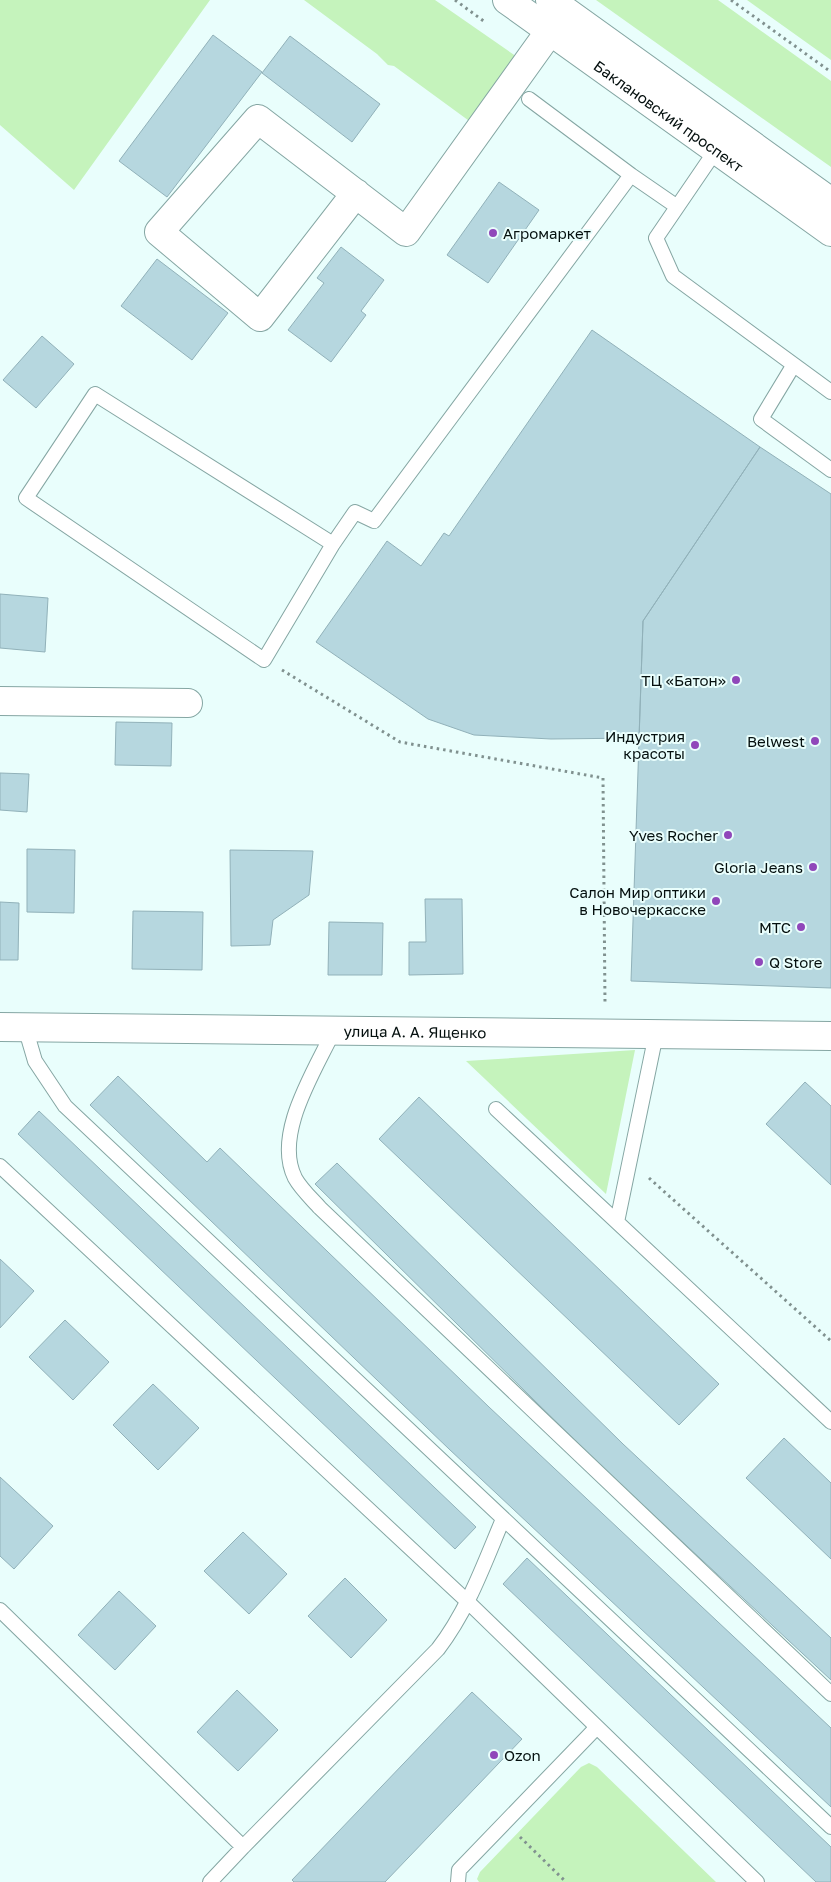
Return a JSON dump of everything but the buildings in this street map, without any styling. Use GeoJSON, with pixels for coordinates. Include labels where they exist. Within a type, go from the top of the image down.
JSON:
{"type":"FeatureCollection","features":[{"type":"Feature","properties":{"kind":"street","name":"Баклановский проспект"},"geometry":{"type":"LineString","coordinates":[[507,0],[831,232]]}},
{"type":"Feature","properties":{"kind":"street","name":"Баклановский проспект"},"geometry":{"type":"LineString","coordinates":[[550,0],[830,200]]}},
{"type":"Feature","properties":{"kind":"street"},"geometry":{"type":"LineString","coordinates":[[356,193],[260,317],[159,232],[258,119],[356,193],[406,232],[550,31]]}},
{"type":"Feature","properties":{"kind":"street"},"geometry":{"type":"LineString","coordinates":[[0,702],[188,703]]}},
{"type":"Feature","properties":{"kind":"street","name":"улица А. А. Ященко"},"geometry":{"type":"LineString","coordinates":[[12,1027],[831,1036]]}},
{"type":"Feature","properties":{"kind":"lane"},"geometry":{"type":"LineString","coordinates":[[529,99],[676,206]]}},
{"type":"Feature","properties":{"kind":"lane"},"geometry":{"type":"LineString","coordinates":[[716,150],[676,206],[656,238],[674,276],[793,366],[831,392]]}},
{"type":"Feature","properties":{"kind":"lane"},"geometry":{"type":"LineString","coordinates":[[333,544],[95,394],[26,498],[264,660],[333,544],[355,512],[374,521],[631,175]]}},
{"type":"Feature","properties":{"kind":"lane"},"geometry":{"type":"LineString","coordinates":[[793,366],[761,419],[831,470]]}},
{"type":"Feature","properties":{"kind":"lane"},"geometry":{"type":"LineString","coordinates":[[12,1027],[65,1106],[831,1828]]}},
{"type":"Feature","properties":{"kind":"lane"},"geometry":{"type":"LineString","coordinates":[[334,1030],[291,1122],[287,1151],[295,1178],[320,1208],[831,1694]]}},
{"type":"Feature","properties":{"kind":"lane"},"geometry":{"type":"LineString","coordinates":[[617,1222],[656,1034]]}},
{"type":"Feature","properties":{"kind":"lane"},"geometry":{"type":"LineString","coordinates":[[496,1109],[831,1422]]}},
{"type":"Feature","properties":{"kind":"lane"},"geometry":{"type":"LineString","coordinates":[[0,1166],[468,1602],[756,1882]]}},
{"type":"Feature","properties":{"kind":"lane"},"geometry":{"type":"LineString","coordinates":[[210,1882],[413,1677],[454,1628],[468,1602],[503,1519]]}},
{"type":"Feature","properties":{"kind":"lane"},"geometry":{"type":"LineString","coordinates":[[0,1610],[243,1847]]}},
{"type":"Feature","properties":{"kind":"lane"},"geometry":{"type":"LineString","coordinates":[[458,1882],[459,1870],[597,1727]]}},
{"type":"Feature","properties":{"kind":"path"},"geometry":{"type":"LineString","coordinates":[[730,0],[831,72]]}},
{"type":"Feature","properties":{"kind":"path"},"geometry":{"type":"LineString","coordinates":[[264,660],[400,742],[603,778],[605,1033]]}},
{"type":"Feature","properties":{"kind":"path"},"geometry":{"type":"LineString","coordinates":[[630,1161],[831,1341]]}},
{"type":"Feature","properties":{"kind":"path"},"geometry":{"type":"LineString","coordinates":[[505,1823],[566,1882]]}},
{"type":"Feature","properties":{"kind":"green space"},"geometry":{"type":"Polygon","coordinates":[[[0,0],[210,0],[74,190],[0,125],[0,0]]]}},
{"type":"Feature","properties":{"kind":"green space"},"geometry":{"type":"Polygon","coordinates":[[[304,0],[435,0],[520,59],[472,123],[394,66],[388,65],[377,54],[304,0]]]}},
{"type":"Feature","properties":{"kind":"green space"},"geometry":{"type":"Polygon","coordinates":[[[596,0],[718,0],[831,81],[831,167],[596,0]]]}},
{"type":"Feature","properties":{"kind":"green space"},"geometry":{"type":"Polygon","coordinates":[[[747,0],[831,0],[831,60],[747,0]]]}},
{"type":"Feature","properties":{"kind":"green space"},"geometry":{"type":"Polygon","coordinates":[[[635,1050],[606,1194],[466,1061],[635,1050]]]}},
{"type":"Feature","properties":{"kind":"green space"},"geometry":{"type":"Polygon","coordinates":[[[589,1763],[597,1767],[716,1882],[479,1882],[477,1879],[480,1872],[581,1767],[589,1763]]]}},
{"type":"Feature","properties":{"kind":"place","name":"Агромаркет"},"geometry":{"type":"Point","coordinates":[493,233]}},
{"type":"Feature","properties":{"kind":"place","name":"ТЦ «Батон»"},"geometry":{"type":"Point","coordinates":[736,680]}},
{"type":"Feature","properties":{"kind":"place","name":"Belwest"},"geometry":{"type":"Point","coordinates":[815,741]}},
{"type":"Feature","properties":{"kind":"place","name":"Индустрия красоты"},"geometry":{"type":"Point","coordinates":[695,745]}},
{"type":"Feature","properties":{"kind":"place","name":"Yves Rocher"},"geometry":{"type":"Point","coordinates":[728,835]}},
{"type":"Feature","properties":{"kind":"place","name":"Gloria Jeans"},"geometry":{"type":"Point","coordinates":[813,867]}},
{"type":"Feature","properties":{"kind":"place","name":"Салон Мир оптики в Новочеркасске"},"geometry":{"type":"Point","coordinates":[716,901]}},
{"type":"Feature","properties":{"kind":"place","name":"МТС"},"geometry":{"type":"Point","coordinates":[801,927]}},
{"type":"Feature","properties":{"kind":"place","name":"Q Store"},"geometry":{"type":"Point","coordinates":[759,962]}},
{"type":"Feature","properties":{"kind":"place","name":"Ozon"},"geometry":{"type":"Point","coordinates":[494,1755]}}]}
